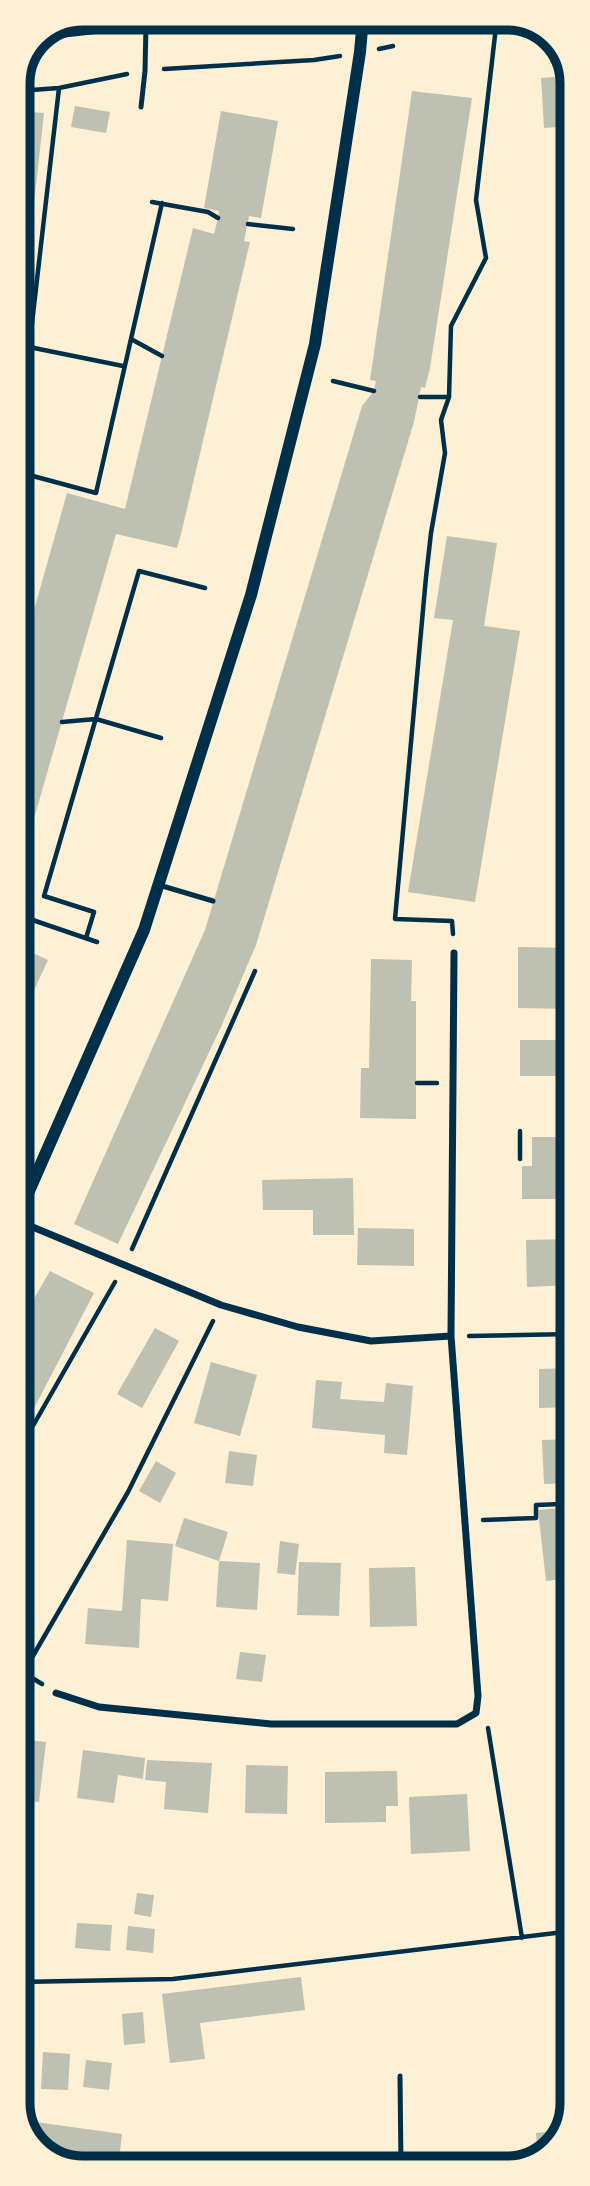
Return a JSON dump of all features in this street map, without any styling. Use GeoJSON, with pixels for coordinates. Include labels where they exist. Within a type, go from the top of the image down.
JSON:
{"type":"FeatureCollection","features":[{"type":"Feature","properties":{"kind":"street"},"geometry":{"type":"LineString","coordinates":[[62,34],[99,30]]}},
{"type":"Feature","properties":{"kind":"street"},"geometry":{"type":"LineString","coordinates":[[30,1191],[144,930],[251,595],[315,345],[362,30]]}},
{"type":"Feature","properties":{"kind":"street"},"geometry":{"type":"LineString","coordinates":[[56,1693],[99,1707],[271,1724],[457,1724],[476,1713],[478,1696],[451,1336],[454,953]]}},
{"type":"Feature","properties":{"kind":"street"},"geometry":{"type":"LineString","coordinates":[[30,1223],[222,1305],[298,1327],[371,1341],[451,1336]]}},
{"type":"Feature","properties":{"kind":"lane"},"geometry":{"type":"LineString","coordinates":[[141,107],[146,30]]}},
{"type":"Feature","properties":{"kind":"lane"},"geometry":{"type":"LineString","coordinates":[[159,885],[213,901]]}},
{"type":"Feature","properties":{"kind":"lane"},"geometry":{"type":"LineString","coordinates":[[400,2076],[401,2156]]}},
{"type":"Feature","properties":{"kind":"path"},"geometry":{"type":"LineString","coordinates":[[454,953],[452,921],[395,919],[426,577],[446,453],[441,420],[449,397],[451,326],[486,258],[476,200],[496,30]]}},
{"type":"Feature","properties":{"kind":"path"},"geometry":{"type":"LineString","coordinates":[[30,337],[59,88]]}},
{"type":"Feature","properties":{"kind":"path"},"geometry":{"type":"LineString","coordinates":[[152,202],[208,212],[218,218]]}},
{"type":"Feature","properties":{"kind":"path"},"geometry":{"type":"LineString","coordinates":[[30,475],[96,494],[162,203]]}},
{"type":"Feature","properties":{"kind":"path"},"geometry":{"type":"LineString","coordinates":[[248,224],[293,229]]}},
{"type":"Feature","properties":{"kind":"path"},"geometry":{"type":"LineString","coordinates":[[131,339],[162,356]]}},
{"type":"Feature","properties":{"kind":"path"},"geometry":{"type":"LineString","coordinates":[[30,346],[123,366]]}},
{"type":"Feature","properties":{"kind":"path"},"geometry":{"type":"LineString","coordinates":[[333,381],[374,391]]}},
{"type":"Feature","properties":{"kind":"path"},"geometry":{"type":"LineString","coordinates":[[420,397],[449,397]]}},
{"type":"Feature","properties":{"kind":"path"},"geometry":{"type":"LineString","coordinates":[[86,938],[94,912],[44,896],[139,570],[205,588]]}},
{"type":"Feature","properties":{"kind":"path"},"geometry":{"type":"LineString","coordinates":[[62,722],[96,719],[161,738]]}},
{"type":"Feature","properties":{"kind":"path"},"geometry":{"type":"LineString","coordinates":[[30,919],[97,942]]}},
{"type":"Feature","properties":{"kind":"path"},"geometry":{"type":"LineString","coordinates":[[30,1431],[125,1265],[255,971]]}},
{"type":"Feature","properties":{"kind":"path"},"geometry":{"type":"LineString","coordinates":[[520,1131],[520,1159]]}},
{"type":"Feature","properties":{"kind":"path"},"geometry":{"type":"LineString","coordinates":[[30,1656],[128,1492],[222,1305]]}},
{"type":"Feature","properties":{"kind":"path"},"geometry":{"type":"LineString","coordinates":[[451,1336],[560,1334]]}},
{"type":"Feature","properties":{"kind":"path"},"geometry":{"type":"LineString","coordinates":[[465,1521],[536,1517],[536,1505],[560,1504]]}},
{"type":"Feature","properties":{"kind":"path"},"geometry":{"type":"LineString","coordinates":[[476,1713],[488,1728],[522,1938]]}},
{"type":"Feature","properties":{"kind":"path"},"geometry":{"type":"LineString","coordinates":[[30,1982],[173,1979],[560,1933]]}},
{"type":"Feature","properties":{"kind":"building"},"geometry":{"type":"Polygon","coordinates":[[[559,77],[560,127],[544,128],[541,78],[559,77]]]}},
{"type":"Feature","properties":{"kind":"building"},"geometry":{"type":"Polygon","coordinates":[[[412,91],[472,98],[425,388],[421,387],[414,422],[256,945],[221,1027],[118,1244],[74,1224],[205,930],[362,406],[374,391],[376,381],[370,380],[412,91]]]}},
{"type":"Feature","properties":{"kind":"building"},"geometry":{"type":"Polygon","coordinates":[[[75,106],[110,112],[106,133],[71,127],[75,106]]]}},
{"type":"Feature","properties":{"kind":"building"},"geometry":{"type":"Polygon","coordinates":[[[221,111],[278,121],[261,218],[249,216],[244,241],[250,242],[177,548],[116,534],[30,832],[30,624],[67,493],[125,509],[193,228],[214,234],[219,211],[204,208],[221,111]]]}},
{"type":"Feature","properties":{"kind":"building"},"geometry":{"type":"Polygon","coordinates":[[[30,112],[44,113],[30,240],[30,112]]]}},
{"type":"Feature","properties":{"kind":"building"},"geometry":{"type":"Polygon","coordinates":[[[447,536],[497,543],[484,626],[520,631],[475,902],[408,892],[453,620],[434,618],[447,536]]]}},
{"type":"Feature","properties":{"kind":"building"},"geometry":{"type":"Polygon","coordinates":[[[518,947],[560,948],[560,1009],[518,1008],[518,947]]]}},
{"type":"Feature","properties":{"kind":"building"},"geometry":{"type":"Polygon","coordinates":[[[30,952],[48,960],[30,999],[30,952]]]}},
{"type":"Feature","properties":{"kind":"building"},"geometry":{"type":"Polygon","coordinates":[[[371,959],[412,960],[411,1001],[416,1001],[416,1119],[360,1118],[361,1068],[369,1068],[371,959]]]}},
{"type":"Feature","properties":{"kind":"building"},"geometry":{"type":"Polygon","coordinates":[[[520,1040],[560,1040],[560,1076],[520,1076],[520,1040]]]}},
{"type":"Feature","properties":{"kind":"building"},"geometry":{"type":"Polygon","coordinates":[[[532,1137],[560,1137],[560,1199],[522,1199],[522,1166],[532,1166],[532,1137]]]}},
{"type":"Feature","properties":{"kind":"building"},"geometry":{"type":"Polygon","coordinates":[[[353,1178],[354,1235],[313,1235],[313,1210],[263,1210],[262,1180],[353,1178]]]}},
{"type":"Feature","properties":{"kind":"building"},"geometry":{"type":"Polygon","coordinates":[[[358,1228],[414,1229],[414,1266],[357,1265],[358,1228]]]}},
{"type":"Feature","properties":{"kind":"building"},"geometry":{"type":"Polygon","coordinates":[[[560,1239],[560,1286],[527,1287],[526,1240],[560,1239]]]}},
{"type":"Feature","properties":{"kind":"building"},"geometry":{"type":"Polygon","coordinates":[[[50,1271],[94,1293],[30,1416],[30,1305],[50,1271]]]}},
{"type":"Feature","properties":{"kind":"building"},"geometry":{"type":"Polygon","coordinates":[[[155,1328],[179,1341],[142,1408],[117,1394],[155,1328]]]}},
{"type":"Feature","properties":{"kind":"building"},"geometry":{"type":"Polygon","coordinates":[[[211,1362],[257,1375],[240,1436],[194,1423],[211,1362]]]}},
{"type":"Feature","properties":{"kind":"building"},"geometry":{"type":"Polygon","coordinates":[[[560,1368],[560,1407],[539,1408],[539,1369],[560,1368]]]}},
{"type":"Feature","properties":{"kind":"building"},"geometry":{"type":"Polygon","coordinates":[[[316,1380],[342,1382],[340,1399],[384,1402],[386,1383],[413,1386],[407,1455],[384,1453],[385,1435],[312,1428],[316,1380]]]}},
{"type":"Feature","properties":{"kind":"building"},"geometry":{"type":"Polygon","coordinates":[[[560,1439],[560,1483],[544,1484],[542,1440],[560,1439]]]}},
{"type":"Feature","properties":{"kind":"building"},"geometry":{"type":"Polygon","coordinates":[[[229,1451],[257,1455],[253,1486],[225,1483],[229,1451]]]}},
{"type":"Feature","properties":{"kind":"building"},"geometry":{"type":"Polygon","coordinates":[[[156,1461],[176,1473],[160,1503],[139,1491],[156,1461]]]}},
{"type":"Feature","properties":{"kind":"building"},"geometry":{"type":"Polygon","coordinates":[[[560,1508],[560,1579],[546,1581],[538,1510],[560,1508]]]}},
{"type":"Feature","properties":{"kind":"building"},"geometry":{"type":"Polygon","coordinates":[[[184,1518],[228,1532],[219,1561],[175,1546],[184,1518]]]}},
{"type":"Feature","properties":{"kind":"building"},"geometry":{"type":"Polygon","coordinates":[[[127,1540],[173,1544],[168,1601],[141,1599],[139,1648],[85,1644],[88,1608],[122,1611],[127,1540]]]}},
{"type":"Feature","properties":{"kind":"building"},"geometry":{"type":"Polygon","coordinates":[[[280,1541],[299,1544],[295,1575],[277,1573],[280,1541]]]}},
{"type":"Feature","properties":{"kind":"building"},"geometry":{"type":"Polygon","coordinates":[[[219,1561],[260,1563],[257,1610],[216,1607],[219,1561]]]}},
{"type":"Feature","properties":{"kind":"building"},"geometry":{"type":"Polygon","coordinates":[[[299,1562],[341,1563],[339,1616],[297,1615],[299,1562]]]}},
{"type":"Feature","properties":{"kind":"building"},"geometry":{"type":"Polygon","coordinates":[[[415,1567],[417,1626],[370,1627],[369,1568],[415,1567]]]}},
{"type":"Feature","properties":{"kind":"building"},"geometry":{"type":"Polygon","coordinates":[[[240,1652],[266,1655],[262,1682],[236,1679],[240,1652]]]}},
{"type":"Feature","properties":{"kind":"building"},"geometry":{"type":"Polygon","coordinates":[[[30,1740],[46,1742],[39,1802],[30,1801],[30,1740]]]}},
{"type":"Feature","properties":{"kind":"building"},"geometry":{"type":"Polygon","coordinates":[[[83,1750],[145,1758],[143,1779],[118,1775],[114,1803],[77,1798],[83,1750]]]}},
{"type":"Feature","properties":{"kind":"building"},"geometry":{"type":"Polygon","coordinates":[[[147,1760],[212,1763],[208,1813],[164,1809],[166,1782],[145,1780],[147,1760]]]}},
{"type":"Feature","properties":{"kind":"building"},"geometry":{"type":"Polygon","coordinates":[[[246,1765],[288,1766],[287,1814],[245,1813],[246,1765]]]}},
{"type":"Feature","properties":{"kind":"building"},"geometry":{"type":"Polygon","coordinates":[[[397,1771],[398,1806],[386,1806],[386,1822],[325,1823],[325,1772],[397,1771]]]}},
{"type":"Feature","properties":{"kind":"building"},"geometry":{"type":"Polygon","coordinates":[[[467,1794],[470,1851],[411,1854],[409,1797],[467,1794]]]}},
{"type":"Feature","properties":{"kind":"building"},"geometry":{"type":"Polygon","coordinates":[[[137,1893],[154,1895],[151,1917],[134,1914],[137,1893]]]}},
{"type":"Feature","properties":{"kind":"building"},"geometry":{"type":"Polygon","coordinates":[[[77,1923],[112,1925],[110,1951],[75,1948],[77,1923]]]}},
{"type":"Feature","properties":{"kind":"building"},"geometry":{"type":"Polygon","coordinates":[[[128,1926],[155,1929],[153,1953],[126,1950],[128,1926]]]}},
{"type":"Feature","properties":{"kind":"building"},"geometry":{"type":"Polygon","coordinates":[[[301,1977],[305,2010],[200,2023],[205,2059],[170,2063],[162,1994],[301,1977]]]}},
{"type":"Feature","properties":{"kind":"building"},"geometry":{"type":"Polygon","coordinates":[[[143,2012],[145,2043],[124,2045],[122,2014],[143,2012]]]}},
{"type":"Feature","properties":{"kind":"building"},"geometry":{"type":"Polygon","coordinates":[[[43,2052],[70,2054],[68,2090],[41,2089],[43,2052]]]}},
{"type":"Feature","properties":{"kind":"building"},"geometry":{"type":"Polygon","coordinates":[[[86,2060],[112,2063],[109,2090],[83,2087],[86,2060]]]}},
{"type":"Feature","properties":{"kind":"building"},"geometry":{"type":"Polygon","coordinates":[[[33,2122],[122,2134],[119,2156],[79,2156],[53,2147],[43,2138],[33,2122]]]}},
{"type":"Feature","properties":{"kind":"building"},"geometry":{"type":"Polygon","coordinates":[[[552,2131],[537,2146],[536,2133],[552,2131]]]}}]}
